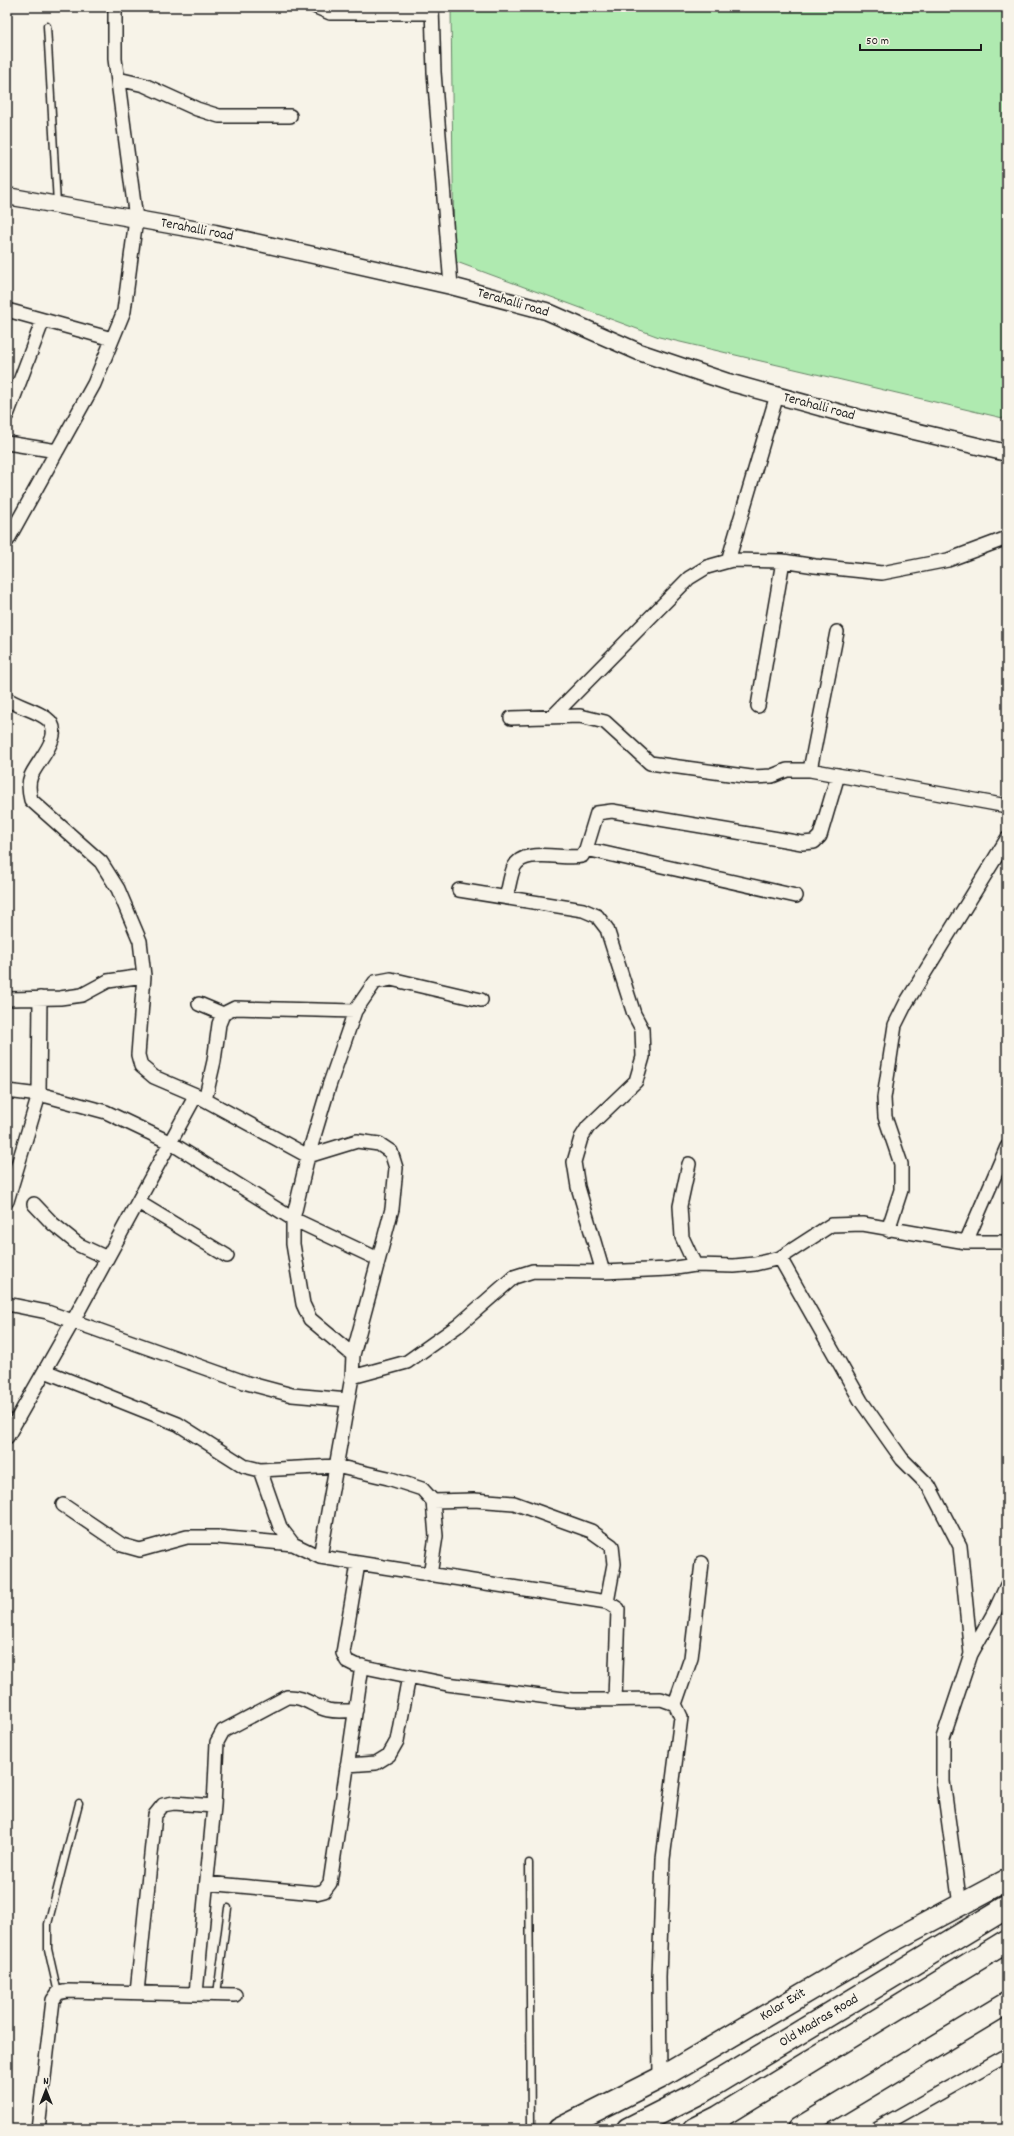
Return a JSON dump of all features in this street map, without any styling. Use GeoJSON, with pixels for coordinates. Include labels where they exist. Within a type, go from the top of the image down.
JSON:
{"type":"FeatureCollection","features":[{"type":"Feature","properties":{"kind":"highway","name":"Old Madras Road"},"geometry":{"type":"LineString","coordinates":[[628,2129],[701,2092],[1007,1907]]}},
{"type":"Feature","properties":{"kind":"highway"},"geometry":{"type":"LineString","coordinates":[[695,2129],[719,2117],[1007,1941]]}},
{"type":"Feature","properties":{"kind":"main road","name":"Kolar Exit"},"geometry":{"type":"LineString","coordinates":[[559,2129],[660,2078],[889,1943],[1007,1880]]}},
{"type":"Feature","properties":{"kind":"main road"},"geometry":{"type":"LineString","coordinates":[[798,2129],[1007,2003]]}},
{"type":"Feature","properties":{"kind":"street"},"geometry":{"type":"LineString","coordinates":[[7,541],[94,384],[124,311],[136,219],[115,59],[115,7]]}},
{"type":"Feature","properties":{"kind":"street"},"geometry":{"type":"LineString","coordinates":[[316,7],[330,13],[432,10],[434,72],[451,286]]}},
{"type":"Feature","properties":{"kind":"street"},"geometry":{"type":"LineString","coordinates":[[118,79],[144,85],[197,109],[219,116],[290,116]]}},
{"type":"Feature","properties":{"kind":"street","name":"Terahalli road"},"geometry":{"type":"LineString","coordinates":[[7,196],[215,233],[451,286],[546,311],[639,352],[728,382],[859,418],[1007,453]]}},
{"type":"Feature","properties":{"kind":"street"},"geometry":{"type":"LineString","coordinates":[[7,310],[112,339]]}},
{"type":"Feature","properties":{"kind":"street"},"geometry":{"type":"LineString","coordinates":[[7,415],[43,320]]}},
{"type":"Feature","properties":{"kind":"street"},"geometry":{"type":"LineString","coordinates":[[728,561],[777,395]]}},
{"type":"Feature","properties":{"kind":"street"},"geometry":{"type":"LineString","coordinates":[[7,443],[57,451]]}},
{"type":"Feature","properties":{"kind":"street"},"geometry":{"type":"LineString","coordinates":[[552,717],[689,578],[707,567],[728,561],[783,561],[882,573],[948,560],[1007,538]]}},
{"type":"Feature","properties":{"kind":"street"},"geometry":{"type":"LineString","coordinates":[[758,706],[783,561]]}},
{"type":"Feature","properties":{"kind":"street"},"geometry":{"type":"LineString","coordinates":[[810,770],[837,632]]}},
{"type":"Feature","properties":{"kind":"street"},"geometry":{"type":"LineString","coordinates":[[7,699],[47,719],[52,728],[52,740],[30,776],[28,790],[31,800],[101,862],[118,889],[140,941],[144,976],[138,1055],[140,1066],[154,1077],[200,1098],[308,1156],[357,1141],[380,1144],[391,1152],[396,1168],[392,1209],[353,1355],[352,1377],[320,1557]]}},
{"type":"Feature","properties":{"kind":"street"},"geometry":{"type":"LineString","coordinates":[[511,718],[580,716],[605,722],[620,738],[650,763],[751,777],[772,776],[787,770],[810,770],[1007,806]]}},
{"type":"Feature","properties":{"kind":"street"},"geometry":{"type":"LineString","coordinates":[[506,897],[514,868],[519,860],[532,855],[582,856],[586,849],[597,813],[612,811],[802,843],[814,842],[820,836],[838,776]]}},
{"type":"Feature","properties":{"kind":"street"},"geometry":{"type":"LineString","coordinates":[[888,1230],[901,1190],[902,1164],[885,1117],[886,1085],[895,1025],[906,1003],[1007,839]]}},
{"type":"Feature","properties":{"kind":"street"},"geometry":{"type":"LineString","coordinates":[[586,849],[796,896]]}},
{"type":"Feature","properties":{"kind":"street"},"geometry":{"type":"LineString","coordinates":[[459,890],[583,910],[597,916],[607,929],[634,1014],[642,1029],[643,1057],[636,1081],[588,1127],[581,1138],[574,1162],[578,1187],[603,1272]]}},
{"type":"Feature","properties":{"kind":"street"},"geometry":{"type":"LineString","coordinates":[[7,999],[60,998],[82,995],[108,981],[144,976]]}},
{"type":"Feature","properties":{"kind":"street"},"geometry":{"type":"LineString","coordinates":[[353,1355],[310,1319],[303,1304],[293,1244],[293,1220],[308,1156],[329,1086],[355,1011],[374,982],[390,979],[481,1000]]}},
{"type":"Feature","properties":{"kind":"street"},"geometry":{"type":"LineString","coordinates":[[7,1201],[39,1095],[40,998]]}},
{"type":"Feature","properties":{"kind":"street"},"geometry":{"type":"LineString","coordinates":[[199,1004],[223,1014]]}},
{"type":"Feature","properties":{"kind":"street"},"geometry":{"type":"LineString","coordinates":[[7,1437],[171,1143],[200,1098],[214,1060],[219,1024],[223,1014],[235,1008],[355,1011]]}},
{"type":"Feature","properties":{"kind":"street"},"geometry":{"type":"LineString","coordinates":[[7,1091],[39,1095],[106,1112],[171,1143],[293,1220],[378,1259]]}},
{"type":"Feature","properties":{"kind":"street"},"geometry":{"type":"LineString","coordinates":[[966,1242],[1007,1147]]}},
{"type":"Feature","properties":{"kind":"street"},"geometry":{"type":"LineString","coordinates":[[689,1164],[680,1206],[682,1237],[695,1265]]}},
{"type":"Feature","properties":{"kind":"street"},"geometry":{"type":"LineString","coordinates":[[138,1202],[227,1256]]}},
{"type":"Feature","properties":{"kind":"street"},"geometry":{"type":"LineString","coordinates":[[34,1204],[53,1224],[79,1245],[108,1258]]}},
{"type":"Feature","properties":{"kind":"street"},"geometry":{"type":"LineString","coordinates":[[352,1377],[407,1362],[459,1325],[514,1277],[533,1271],[553,1270],[603,1272],[669,1269],[695,1265],[734,1266],[755,1264],[780,1258],[831,1225],[863,1224],[888,1230],[966,1242],[1007,1242]]}},
{"type":"Feature","properties":{"kind":"street"},"geometry":{"type":"LineString","coordinates":[[780,1258],[861,1401],[902,1459],[929,1486],[960,1546],[971,1654]]}},
{"type":"Feature","properties":{"kind":"street"},"geometry":{"type":"LineString","coordinates":[[7,1304],[47,1312],[247,1383],[292,1394],[348,1400]]}},
{"type":"Feature","properties":{"kind":"street"},"geometry":{"type":"LineString","coordinates":[[44,1371],[178,1424],[244,1466],[260,1470],[336,1466],[388,1478],[422,1489],[433,1501],[436,1536],[430,1575]]}},
{"type":"Feature","properties":{"kind":"street"},"geometry":{"type":"LineString","coordinates":[[260,1470],[280,1527],[293,1544]]}},
{"type":"Feature","properties":{"kind":"street"},"geometry":{"type":"LineString","coordinates":[[433,1501],[474,1500],[514,1503],[591,1531],[612,1546],[614,1564],[607,1602]]}},
{"type":"Feature","properties":{"kind":"street"},"geometry":{"type":"LineString","coordinates":[[63,1505],[122,1545],[140,1550],[187,1537],[293,1544],[320,1557],[607,1602],[618,1609],[619,1620],[615,1700]]}},
{"type":"Feature","properties":{"kind":"street"},"geometry":{"type":"LineString","coordinates":[[660,2078],[659,1977],[662,1859],[681,1717],[675,1704],[691,1658],[702,1563]]}},
{"type":"Feature","properties":{"kind":"street"},"geometry":{"type":"LineString","coordinates":[[358,1564],[343,1653],[347,1660],[362,1666],[447,1684],[572,1700],[661,1699],[675,1704]]}},
{"type":"Feature","properties":{"kind":"street"},"geometry":{"type":"LineString","coordinates":[[960,1905],[943,1781],[943,1738],[971,1654],[995,1611],[1007,1585]]}},
{"type":"Feature","properties":{"kind":"street"},"geometry":{"type":"LineString","coordinates":[[207,1883],[316,1893],[324,1891],[330,1883],[362,1666]]}},
{"type":"Feature","properties":{"kind":"street"},"geometry":{"type":"LineString","coordinates":[[348,1765],[376,1762],[389,1755],[396,1741],[409,1676]]}},
{"type":"Feature","properties":{"kind":"street"},"geometry":{"type":"LineString","coordinates":[[196,1994],[214,1806],[217,1742],[223,1732],[287,1697],[298,1696],[327,1710],[338,1712],[356,1710]]}},
{"type":"Feature","properties":{"kind":"street"},"geometry":{"type":"LineString","coordinates":[[137,1992],[156,1815],[163,1805],[174,1803],[214,1806]]}},
{"type":"Feature","properties":{"kind":"street"},"geometry":{"type":"LineString","coordinates":[[38,2129],[53,2000],[58,1993],[68,1991],[235,1995]]}},
{"type":"Feature","properties":{"kind":"street"},"geometry":{"type":"LineString","coordinates":[[876,2129],[1007,2055]]}},
{"type":"Feature","properties":{"kind":"lane"},"geometry":{"type":"LineString","coordinates":[[47,26],[57,205]]}},
{"type":"Feature","properties":{"kind":"lane"},"geometry":{"type":"LineString","coordinates":[[58,1993],[48,1949],[48,1924],[79,1803]]}},
{"type":"Feature","properties":{"kind":"lane"},"geometry":{"type":"LineString","coordinates":[[529,1863],[531,2129]]}},
{"type":"Feature","properties":{"kind":"lane"},"geometry":{"type":"LineString","coordinates":[[217,1994],[228,1908]]}},
{"type":"Feature","properties":{"kind":"green space"},"geometry":{"type":"Polygon","coordinates":[[[451,7],[1007,7],[1007,419],[659,337],[454,261],[451,7]]]}}]}
